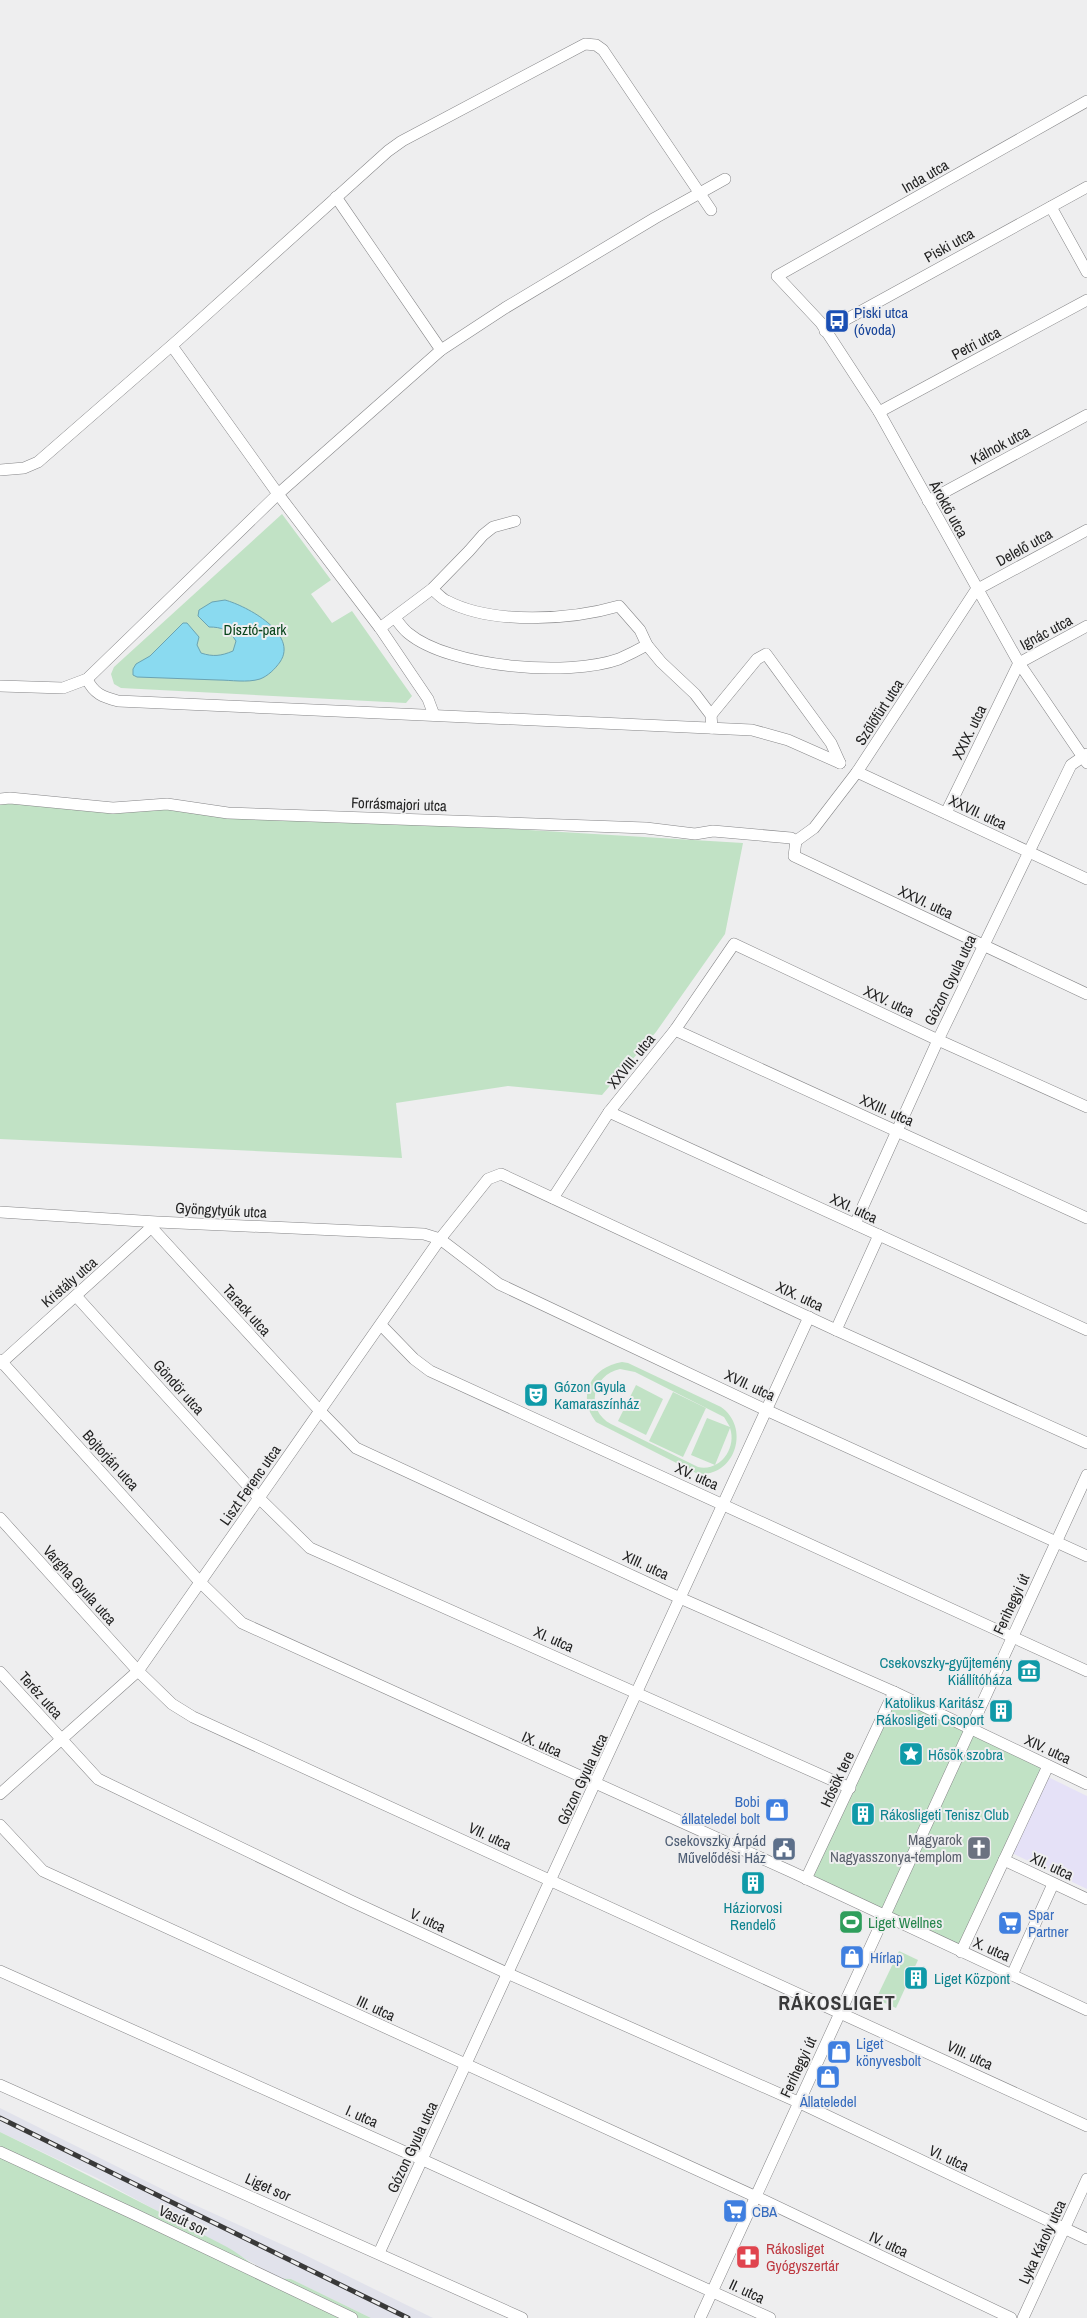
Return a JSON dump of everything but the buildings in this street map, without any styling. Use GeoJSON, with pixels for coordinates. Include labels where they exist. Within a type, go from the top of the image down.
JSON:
{"type":"FeatureCollection","features":[{"type":"Feature","properties":{"kind":"street"},"geometry":{"type":"LineString","coordinates":[[0,470],[24,468],[38,462],[172,346],[336,197],[402,141],[585,44],[596,45],[603,50],[711,210]]}},
{"type":"Feature","properties":{"kind":"street","name":"Inda utca"},"geometry":{"type":"LineString","coordinates":[[777,276],[1087,101]]}},
{"type":"Feature","properties":{"kind":"street"},"geometry":{"type":"LineString","coordinates":[[0,686],[64,688],[87,679],[278,494],[441,350],[505,308],[655,218],[725,179]]}},
{"type":"Feature","properties":{"kind":"street","name":"Piski utca"},"geometry":{"type":"LineString","coordinates":[[825,331],[1087,187]]}},
{"type":"Feature","properties":{"kind":"street"},"geometry":{"type":"LineString","coordinates":[[336,197],[441,350]]}},
{"type":"Feature","properties":{"kind":"street"},"geometry":{"type":"LineString","coordinates":[[1051,207],[1087,272]]}},
{"type":"Feature","properties":{"kind":"street","name":"Ároktő utca"},"geometry":{"type":"LineString","coordinates":[[777,276],[825,331],[879,412],[976,590],[1019,663],[1086,758]]}},
{"type":"Feature","properties":{"kind":"street","name":"Petri utca"},"geometry":{"type":"LineString","coordinates":[[879,412],[1087,300]]}},
{"type":"Feature","properties":{"kind":"street"},"geometry":{"type":"LineString","coordinates":[[172,346],[278,494],[380,628],[428,699],[434,715]]}},
{"type":"Feature","properties":{"kind":"street","name":"Kálnok utca"},"geometry":{"type":"LineString","coordinates":[[928,501],[1087,415]]}},
{"type":"Feature","properties":{"kind":"street"},"geometry":{"type":"LineString","coordinates":[[380,628],[432,590],[470,552],[483,535],[493,527],[515,521]]}},
{"type":"Feature","properties":{"kind":"street","name":"Delelő utca"},"geometry":{"type":"LineString","coordinates":[[976,590],[1087,530]]}},
{"type":"Feature","properties":{"kind":"street"},"geometry":{"type":"LineString","coordinates":[[432,590],[446,601],[486,614],[570,616],[619,606],[640,630],[647,645],[660,662],[695,694],[711,715],[712,728]]}},
{"type":"Feature","properties":{"kind":"street","name":"Szőlőfürt utca"},"geometry":{"type":"LineString","coordinates":[[796,841],[814,828],[857,772],[976,590]]}},
{"type":"Feature","properties":{"kind":"street"},"geometry":{"type":"LineString","coordinates":[[395,618],[408,633],[427,644],[453,655],[490,664],[529,667],[585,665],[618,659],[647,645]]}},
{"type":"Feature","properties":{"kind":"street","name":"Ignác utca"},"geometry":{"type":"LineString","coordinates":[[1019,663],[1087,626]]}},
{"type":"Feature","properties":{"kind":"street"},"geometry":{"type":"LineString","coordinates":[[87,679],[92,690],[102,697],[118,701],[752,730],[788,740],[840,763],[831,743],[766,654],[757,659],[711,715]]}},
{"type":"Feature","properties":{"kind":"street","name":"XXIX. utca"},"geometry":{"type":"LineString","coordinates":[[946,813],[1019,663]]}},
{"type":"Feature","properties":{"kind":"street","name":"Gózon Gyula utca"},"geometry":{"type":"LineString","coordinates":[[855,1224],[938,1040],[1071,764],[1086,758]]}},
{"type":"Feature","properties":{"kind":"street","name":"XXVII. utca"},"geometry":{"type":"LineString","coordinates":[[857,772],[1087,879]]}},
{"type":"Feature","properties":{"kind":"street","name":"Forrásmajori utca"},"geometry":{"type":"LineString","coordinates":[[0,800],[10,798],[113,808],[167,804],[228,813],[646,828],[695,834],[713,831],[791,838],[796,841]]}},
{"type":"Feature","properties":{"kind":"street","name":"XXVI. utca"},"geometry":{"type":"LineString","coordinates":[[796,841],[794,856],[1087,994]]}},
{"type":"Feature","properties":{"kind":"street","name":"XXVIII. utca"},"geometry":{"type":"LineString","coordinates":[[553,1198],[609,1112],[675,1030],[734,944]]}},
{"type":"Feature","properties":{"kind":"street","name":"XXV. utca"},"geometry":{"type":"LineString","coordinates":[[734,944],[938,1040],[1087,1107]]}},
{"type":"Feature","properties":{"kind":"street","name":"XXIII. utca"},"geometry":{"type":"LineString","coordinates":[[675,1030],[1087,1218]]}},
{"type":"Feature","properties":{"kind":"street","name":"XXI. utca"},"geometry":{"type":"LineString","coordinates":[[609,1112],[1087,1330]]}},
{"type":"Feature","properties":{"kind":"street","name":"XIX. utca"},"geometry":{"type":"LineString","coordinates":[[501,1174],[836,1330],[1087,1443]]}},
{"type":"Feature","properties":{"kind":"street","name":"Liszt Ferenc utca"},"geometry":{"type":"LineString","coordinates":[[0,1794],[138,1671],[199,1581],[320,1412],[440,1239],[488,1179],[501,1174]]}},
{"type":"Feature","properties":{"kind":"street","name":"Gyöngytyúk utca"},"geometry":{"type":"LineString","coordinates":[[0,1212],[155,1225],[424,1234],[440,1239]]}},
{"type":"Feature","properties":{"kind":"street","name":"Kristály utca"},"geometry":{"type":"LineString","coordinates":[[1,1362],[155,1225]]}},
{"type":"Feature","properties":{"kind":"street","name":"Tarack utca"},"geometry":{"type":"LineString","coordinates":[[155,1225],[320,1412]]}},
{"type":"Feature","properties":{"kind":"street"},"geometry":{"type":"LineString","coordinates":[[836,1330],[879,1235]]}},
{"type":"Feature","properties":{"kind":"street","name":"XVII. utca"},"geometry":{"type":"LineString","coordinates":[[440,1239],[499,1284],[766,1410],[1087,1556]]}},
{"type":"Feature","properties":{"kind":"street","name":"Göndör utca"},"geometry":{"type":"LineString","coordinates":[[76,1296],[259,1498]]}},
{"type":"Feature","properties":{"kind":"street","name":"Gózon Gyula utca"},"geometry":{"type":"LineString","coordinates":[[379,2253],[596,1785],[809,1317]]}},
{"type":"Feature","properties":{"kind":"street","name":"XV. utca"},"geometry":{"type":"LineString","coordinates":[[381,1325],[414,1359],[430,1371],[1087,1671]]}},
{"type":"Feature","properties":{"kind":"street","name":"Bojtorján utca"},"geometry":{"type":"LineString","coordinates":[[1,1362],[199,1581]]}},
{"type":"Feature","properties":{"kind":"street","name":"XIII. utca"},"geometry":{"type":"LineString","coordinates":[[320,1412],[356,1448],[680,1598],[894,1692],[970,1729]]}},
{"type":"Feature","properties":{"kind":"street","name":"Ferihegyi út"},"geometry":{"type":"LineString","coordinates":[[700,2318],[1087,1475]]}},
{"type":"Feature","properties":{"kind":"street","name":"XI. utca"},"geometry":{"type":"LineString","coordinates":[[259,1498],[310,1548],[850,1788]]}},
{"type":"Feature","properties":{"kind":"street","name":"Vargha Gyula utca"},"geometry":{"type":"LineString","coordinates":[[0,1518],[138,1671]]}},
{"type":"Feature","properties":{"kind":"street","name":"IX. utca"},"geometry":{"type":"LineString","coordinates":[[199,1581],[242,1623],[884,1916]]}},
{"type":"Feature","properties":{"kind":"street","name":"VII. utca"},"geometry":{"type":"LineString","coordinates":[[138,1671],[172,1704],[193,1717],[841,2011]]}},
{"type":"Feature","properties":{"kind":"street","name":"Teréz utca"},"geometry":{"type":"LineString","coordinates":[[0,1672],[61,1739]]}},
{"type":"Feature","properties":{"kind":"street","name":"Hősök tere"},"geometry":{"type":"LineString","coordinates":[[806,1879],[894,1692]]}},
{"type":"Feature","properties":{"kind":"street","name":"XIV. utca"},"geometry":{"type":"LineString","coordinates":[[970,1729],[1087,1784]]}},
{"type":"Feature","properties":{"kind":"street","name":"V. utca"},"geometry":{"type":"LineString","coordinates":[[61,1739],[98,1779],[509,1974],[798,2102]]}},
{"type":"Feature","properties":{"kind":"street"},"geometry":{"type":"LineString","coordinates":[[961,1952],[1048,1766]]}},
{"type":"Feature","properties":{"kind":"street","name":"III. utca"},"geometry":{"type":"LineString","coordinates":[[0,1825],[43,1871],[755,2197]]}},
{"type":"Feature","properties":{"kind":"street","name":"XII. utca"},"geometry":{"type":"LineString","coordinates":[[1004,1860],[1087,1899]]}},
{"type":"Feature","properties":{"kind":"street"},"geometry":{"type":"LineString","coordinates":[[1012,1975],[1053,1884]]}},
{"type":"Feature","properties":{"kind":"street","name":"X. utca"},"geometry":{"type":"LineString","coordinates":[[884,1916],[1087,2010]]}},
{"type":"Feature","properties":{"kind":"street","name":"I. utca"},"geometry":{"type":"LineString","coordinates":[[0,1971],[712,2291]]}},
{"type":"Feature","properties":{"kind":"street","name":"VIII. utca"},"geometry":{"type":"LineString","coordinates":[[841,2011],[1087,2126]]}},
{"type":"Feature","properties":{"kind":"street","name":"Liget sor"},"geometry":{"type":"LineString","coordinates":[[0,2085],[522,2318]]}},
{"type":"Feature","properties":{"kind":"street","name":"VI. utca"},"geometry":{"type":"LineString","coordinates":[[798,2102],[1087,2239]]}},
{"type":"Feature","properties":{"kind":"street","name":"Vasút sor"},"geometry":{"type":"LineString","coordinates":[[0,2152],[352,2318]]}},
{"type":"Feature","properties":{"kind":"street","name":"Lyka Károly utca"},"geometry":{"type":"LineString","coordinates":[[1023,2318],[1087,2179]]}},
{"type":"Feature","properties":{"kind":"street","name":"IV. utca"},"geometry":{"type":"LineString","coordinates":[[755,2197],[1011,2318]]}},
{"type":"Feature","properties":{"kind":"street","name":"II. utca"},"geometry":{"type":"LineString","coordinates":[[712,2291],[770,2318]]}},
{"type":"Feature","properties":{"kind":"shaded area"},"geometry":{"type":"Polygon","coordinates":[[[1048,1777],[1087,1796],[1087,1889],[1012,1853],[1048,1777]]]}},
{"type":"Feature","properties":{"kind":"shaded area"},"geometry":{"type":"Polygon","coordinates":[[[0,2108],[186,2201],[303,2254],[433,2318],[371,2318],[291,2279],[282,2279],[97,2178],[0,2132],[0,2108]]]}},
{"type":"Feature","properties":{"kind":"green space","name":"Dísztó-park"},"geometry":{"type":"Polygon","coordinates":[[[282,514],[331,580],[311,594],[332,623],[352,611],[412,696],[406,703],[121,688],[114,684],[111,674],[114,667],[282,514]]]}},
{"type":"Feature","properties":{"kind":"green space"},"geometry":{"type":"Polygon","coordinates":[[[0,798],[743,843],[725,934],[656,1032],[602,1095],[508,1086],[396,1103],[402,1158],[0,1139],[0,798]]]}},
{"type":"Feature","properties":{"kind":"green space"},"geometry":{"type":"Polygon","coordinates":[[[622,1362],[628,1363],[721,1407],[730,1416],[737,1438],[735,1450],[729,1460],[721,1468],[711,1473],[698,1474],[596,1422],[590,1412],[587,1393],[595,1376],[611,1365],[622,1362]],[[620,1369],[603,1378],[595,1394],[595,1402],[603,1418],[611,1424],[698,1467],[706,1468],[715,1465],[691,1455],[707,1418],[730,1427],[724,1417],[635,1372],[620,1369]],[[730,1428],[715,1465],[725,1457],[729,1450],[732,1436],[730,1428]]]}},
{"type":"Feature","properties":{"kind":"green space"},"geometry":{"type":"Polygon","coordinates":[[[636,1385],[663,1399],[646,1435],[618,1421],[636,1385]]]}},
{"type":"Feature","properties":{"kind":"green space"},"geometry":{"type":"Polygon","coordinates":[[[673,1392],[706,1408],[683,1457],[649,1441],[673,1392]]]}},
{"type":"Feature","properties":{"kind":"green space"},"geometry":{"type":"Polygon","coordinates":[[[894,1692],[1048,1766],[961,1952],[806,1879],[894,1692]]]}},
{"type":"Feature","properties":{"kind":"green space"},"geometry":{"type":"Polygon","coordinates":[[[899,1951],[918,1960],[896,2008],[876,1999],[899,1951]]]}},
{"type":"Feature","properties":{"kind":"green space"},"geometry":{"type":"Polygon","coordinates":[[[0,2132],[227,2247],[257,2268],[274,2276],[291,2279],[371,2318],[0,2318],[0,2132]]]}},
{"type":"Feature","properties":{"kind":"water"},"geometry":{"type":"Polygon","coordinates":[[[225,600],[246,608],[268,623],[277,632],[283,641],[284,652],[274,670],[260,679],[244,681],[137,677],[133,675],[133,669],[136,664],[150,656],[183,623],[187,623],[199,637],[197,645],[201,653],[217,655],[233,651],[236,641],[231,634],[218,628],[209,627],[198,616],[199,610],[212,602],[225,600]]]}},
{"type":"Feature","properties":{"kind":"railway"},"geometry":{"type":"LineString","coordinates":[[0,2118],[408,2318]]}},
{"type":"Feature","properties":{"kind":"place","name":"Piski utca (óvoda)"},"geometry":{"type":"Point","coordinates":[837,321]}},
{"type":"Feature","properties":{"kind":"place","name":"Gózon Gyula Kamaraszínház"},"geometry":{"type":"Point","coordinates":[536,1395]}},
{"type":"Feature","properties":{"kind":"place","name":"Csekovszky-gyűjtemény Kiállítóháza"},"geometry":{"type":"Point","coordinates":[1029,1671]}},
{"type":"Feature","properties":{"kind":"place","name":"Katolikus Karitász Rákosligeti Csoport"},"geometry":{"type":"Point","coordinates":[1001,1711]}},
{"type":"Feature","properties":{"kind":"place","name":"Hősök szobra"},"geometry":{"type":"Point","coordinates":[911,1754]}},
{"type":"Feature","properties":{"kind":"place","name":"Bobi állateledel bolt"},"geometry":{"type":"Point","coordinates":[777,1810]}},
{"type":"Feature","properties":{"kind":"place","name":"Rákosligeti Tenisz Club"},"geometry":{"type":"Point","coordinates":[863,1814]}},
{"type":"Feature","properties":{"kind":"place","name":"Magyarok Nagyasszonya-templom"},"geometry":{"type":"Point","coordinates":[979,1848]}},
{"type":"Feature","properties":{"kind":"place","name":"Csekovszky Árpád Művelődési Ház"},"geometry":{"type":"Point","coordinates":[784,1849]}},
{"type":"Feature","properties":{"kind":"place","name":"Háziorvosi Rendelő"},"geometry":{"type":"Point","coordinates":[753,1883]}},
{"type":"Feature","properties":{"kind":"place","name":"Liget Wellnes"},"geometry":{"type":"Point","coordinates":[851,1922]}},
{"type":"Feature","properties":{"kind":"place","name":"Spar Partner"},"geometry":{"type":"Point","coordinates":[1010,1923]}},
{"type":"Feature","properties":{"kind":"place","name":"Hírlap"},"geometry":{"type":"Point","coordinates":[852,1957]}},
{"type":"Feature","properties":{"kind":"place","name":"Liget Központ"},"geometry":{"type":"Point","coordinates":[916,1978]}},
{"type":"Feature","properties":{"kind":"place","name":"Liget könyvesbolt"},"geometry":{"type":"Point","coordinates":[839,2052]}},
{"type":"Feature","properties":{"kind":"place","name":"Állateledel"},"geometry":{"type":"Point","coordinates":[828,2077]}},
{"type":"Feature","properties":{"kind":"place","name":"CBA"},"geometry":{"type":"Point","coordinates":[735,2211]}},
{"type":"Feature","properties":{"kind":"place","name":"Rákosliget Gyógyszertár"},"geometry":{"type":"Point","coordinates":[748,2257]}},
{"type":"Feature","properties":{"kind":"district","name":"RÁKOSLIGET"},"geometry":{"type":"Point","coordinates":[837,2002]}}]}
